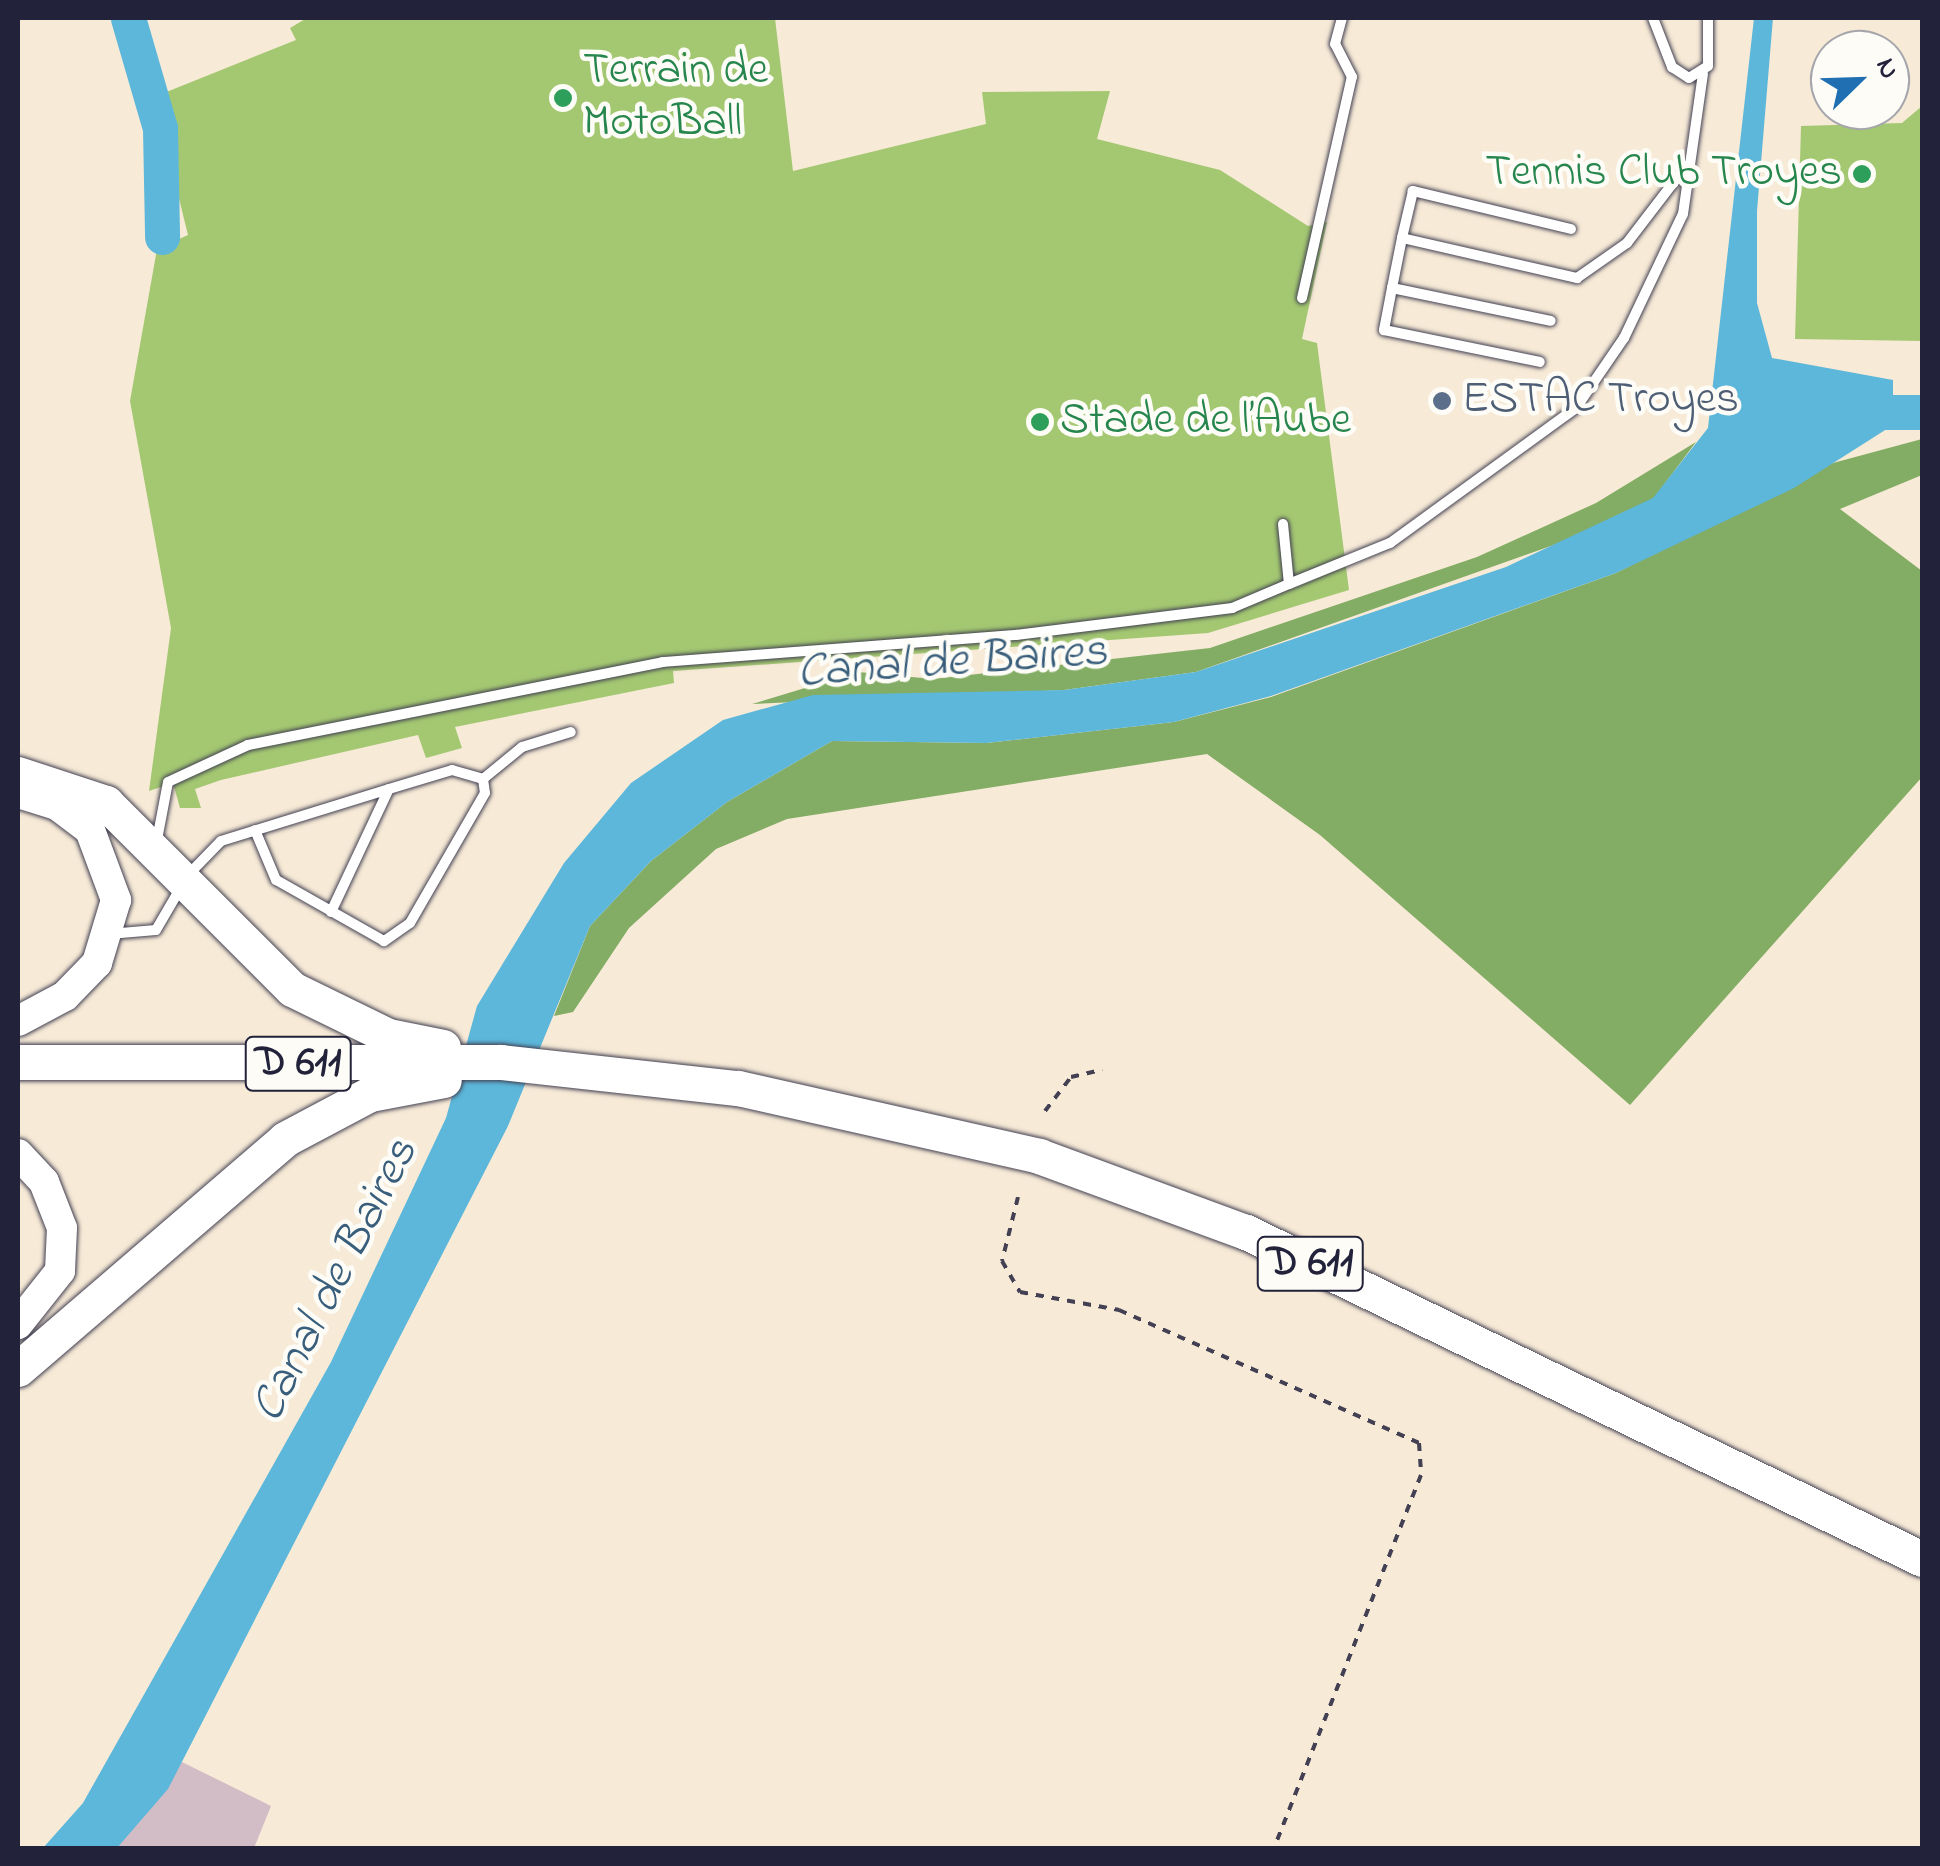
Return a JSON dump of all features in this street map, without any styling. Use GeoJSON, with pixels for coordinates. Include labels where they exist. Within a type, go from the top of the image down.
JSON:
{"type":"FeatureCollection","features":[{"type":"Feature","properties":{"kind":"highway"},"geometry":{"type":"LineString","coordinates":[[18,774],[106,804],[154,850],[244,950],[304,996],[439,1063],[556,1074]]}},
{"type":"Feature","properties":{"kind":"highway","name":"D 611"},"geometry":{"type":"LineString","coordinates":[[18,1062],[156,1067],[439,1063]]}},
{"type":"Feature","properties":{"kind":"highway"},"geometry":{"type":"LineString","coordinates":[[18,1369],[284,1139],[439,1063],[501,1062],[556,1074]]}},
{"type":"Feature","properties":{"kind":"highway","name":"D 611"},"geometry":{"type":"LineString","coordinates":[[18,1079],[156,1067]]}},
{"type":"Feature","properties":{"kind":"highway","name":"D 611"},"geometry":{"type":"LineString","coordinates":[[556,1074],[660,1078],[853,1110],[1039,1156],[1246,1232],[1922,1559]]}},
{"type":"Feature","properties":{"kind":"main road"},"geometry":{"type":"LineString","coordinates":[[18,792],[74,816],[103,850],[116,900],[109,934],[81,981],[18,1021]]}},
{"type":"Feature","properties":{"kind":"main road"},"geometry":{"type":"LineString","coordinates":[[18,1154],[44,1182],[62,1228],[60,1271],[18,1324]]}},
{"type":"Feature","properties":{"kind":"lane"},"geometry":{"type":"LineString","coordinates":[[1302,298],[1352,77],[1335,44],[1342,18]]}},
{"type":"Feature","properties":{"kind":"lane"},"geometry":{"type":"LineString","coordinates":[[1653,18],[1672,67],[1682,77],[1703,73]]}},
{"type":"Feature","properties":{"kind":"lane"},"geometry":{"type":"LineString","coordinates":[[154,850],[168,782],[248,746],[662,662],[1055,630],[1232,608],[1390,543],[1576,408],[1652,286],[1683,214],[1686,166],[1703,73],[1708,18]]}},
{"type":"Feature","properties":{"kind":"lane"},"geometry":{"type":"LineString","coordinates":[[1402,238],[1577,278],[1627,243],[1686,166]]}},
{"type":"Feature","properties":{"kind":"lane"},"geometry":{"type":"LineString","coordinates":[[1540,362],[1384,330],[1413,192],[1572,229]]}},
{"type":"Feature","properties":{"kind":"lane"},"geometry":{"type":"LineString","coordinates":[[1392,288],[1551,322]]}},
{"type":"Feature","properties":{"kind":"lane"},"geometry":{"type":"LineString","coordinates":[[1282,524],[1289,584]]}},
{"type":"Feature","properties":{"kind":"lane"},"geometry":{"type":"LineString","coordinates":[[483,780],[522,747],[571,732]]}},
{"type":"Feature","properties":{"kind":"lane"},"geometry":{"type":"LineString","coordinates":[[109,934],[156,930],[184,882],[210,848],[254,830],[452,770],[483,780]]}},
{"type":"Feature","properties":{"kind":"lane"},"geometry":{"type":"LineString","coordinates":[[254,830],[276,880],[332,912],[394,939],[485,793],[483,780]]}},
{"type":"Feature","properties":{"kind":"lane"},"geometry":{"type":"LineString","coordinates":[[332,912],[389,789]]}},
{"type":"Feature","properties":{"kind":"path"},"geometry":{"type":"LineString","coordinates":[[1045,1111],[1071,1076],[1102,1070]]}},
{"type":"Feature","properties":{"kind":"path"},"geometry":{"type":"LineString","coordinates":[[1018,1196],[1002,1262],[1020,1292],[1119,1310],[1419,1443],[1422,1475],[1274,1848]]}},
{"type":"Feature","properties":{"kind":"shaded area"},"geometry":{"type":"Polygon","coordinates":[[[182,1762],[271,1806],[254,1848],[117,1848],[182,1762]]]}},
{"type":"Feature","properties":{"kind":"green space"},"geometry":{"type":"Polygon","coordinates":[[[307,18],[775,18],[793,171],[986,124],[982,92],[1110,91],[1097,139],[1220,170],[1308,226],[1327,222],[1302,339],[1317,343],[1349,590],[1208,633],[673,671],[674,683],[455,727],[462,748],[426,758],[418,735],[221,780],[195,789],[201,808],[180,808],[173,783],[149,791],[171,628],[130,401],[157,249],[188,235],[154,97],[296,40],[290,28],[307,18]]]}},
{"type":"Feature","properties":{"kind":"green space","name":"Tennis Club Troyes"},"geometry":{"type":"Polygon","coordinates":[[[1922,106],[1922,341],[1795,339],[1801,126],[1810,126],[1810,130],[1910,130],[1910,116],[1922,106]]]}},
{"type":"Feature","properties":{"kind":"green space"},"geometry":{"type":"Polygon","coordinates":[[[1922,439],[1922,475],[1840,509],[1922,571],[1922,777],[1630,1105],[1320,835],[1207,754],[787,819],[716,849],[629,928],[573,1012],[554,1016],[590,926],[651,861],[727,802],[832,741],[986,743],[1174,722],[1271,697],[1616,573],[1833,463],[1922,439]]]}},
{"type":"Feature","properties":{"kind":"green space"},"geometry":{"type":"Polygon","coordinates":[[[1696,442],[1654,498],[1610,525],[1196,672],[1064,690],[752,704],[858,672],[933,679],[1210,648],[1477,557],[1596,503],[1696,442]]]}},
{"type":"Feature","properties":{"kind":"water"},"geometry":{"type":"Polygon","coordinates":[[[1754,18],[1773,18],[1757,211],[1757,303],[1772,358],[1893,380],[1893,425],[1794,488],[1616,573],[1271,696],[1174,722],[986,743],[832,741],[727,802],[651,861],[590,926],[508,1126],[168,1789],[117,1848],[43,1848],[83,1803],[331,1362],[446,1118],[477,1006],[564,863],[631,783],[723,720],[813,695],[1064,690],[1196,672],[1506,567],[1653,498],[1708,428],[1754,18]]]}},
{"type":"Feature","properties":{"kind":"waterway"},"geometry":{"type":"LineString","coordinates":[[128,18],[160,128],[162,237]]}},
{"type":"Feature","properties":{"kind":"waterway","name":"Canal de Baires"},"geometry":{"type":"LineString","coordinates":[[1849,412],[1922,412]]}},
{"type":"Feature","properties":{"kind":"place","name":"Terrain de MotoBall"},"geometry":{"type":"Point","coordinates":[563,98]}},
{"type":"Feature","properties":{"kind":"place","name":"Tennis Club Troyes"},"geometry":{"type":"Point","coordinates":[1862,174]}},
{"type":"Feature","properties":{"kind":"place","name":"ESTAC Troyes"},"geometry":{"type":"Point","coordinates":[1442,401]}},
{"type":"Feature","properties":{"kind":"place","name":"Stade de l’Aube"},"geometry":{"type":"Point","coordinates":[1040,422]}}]}
